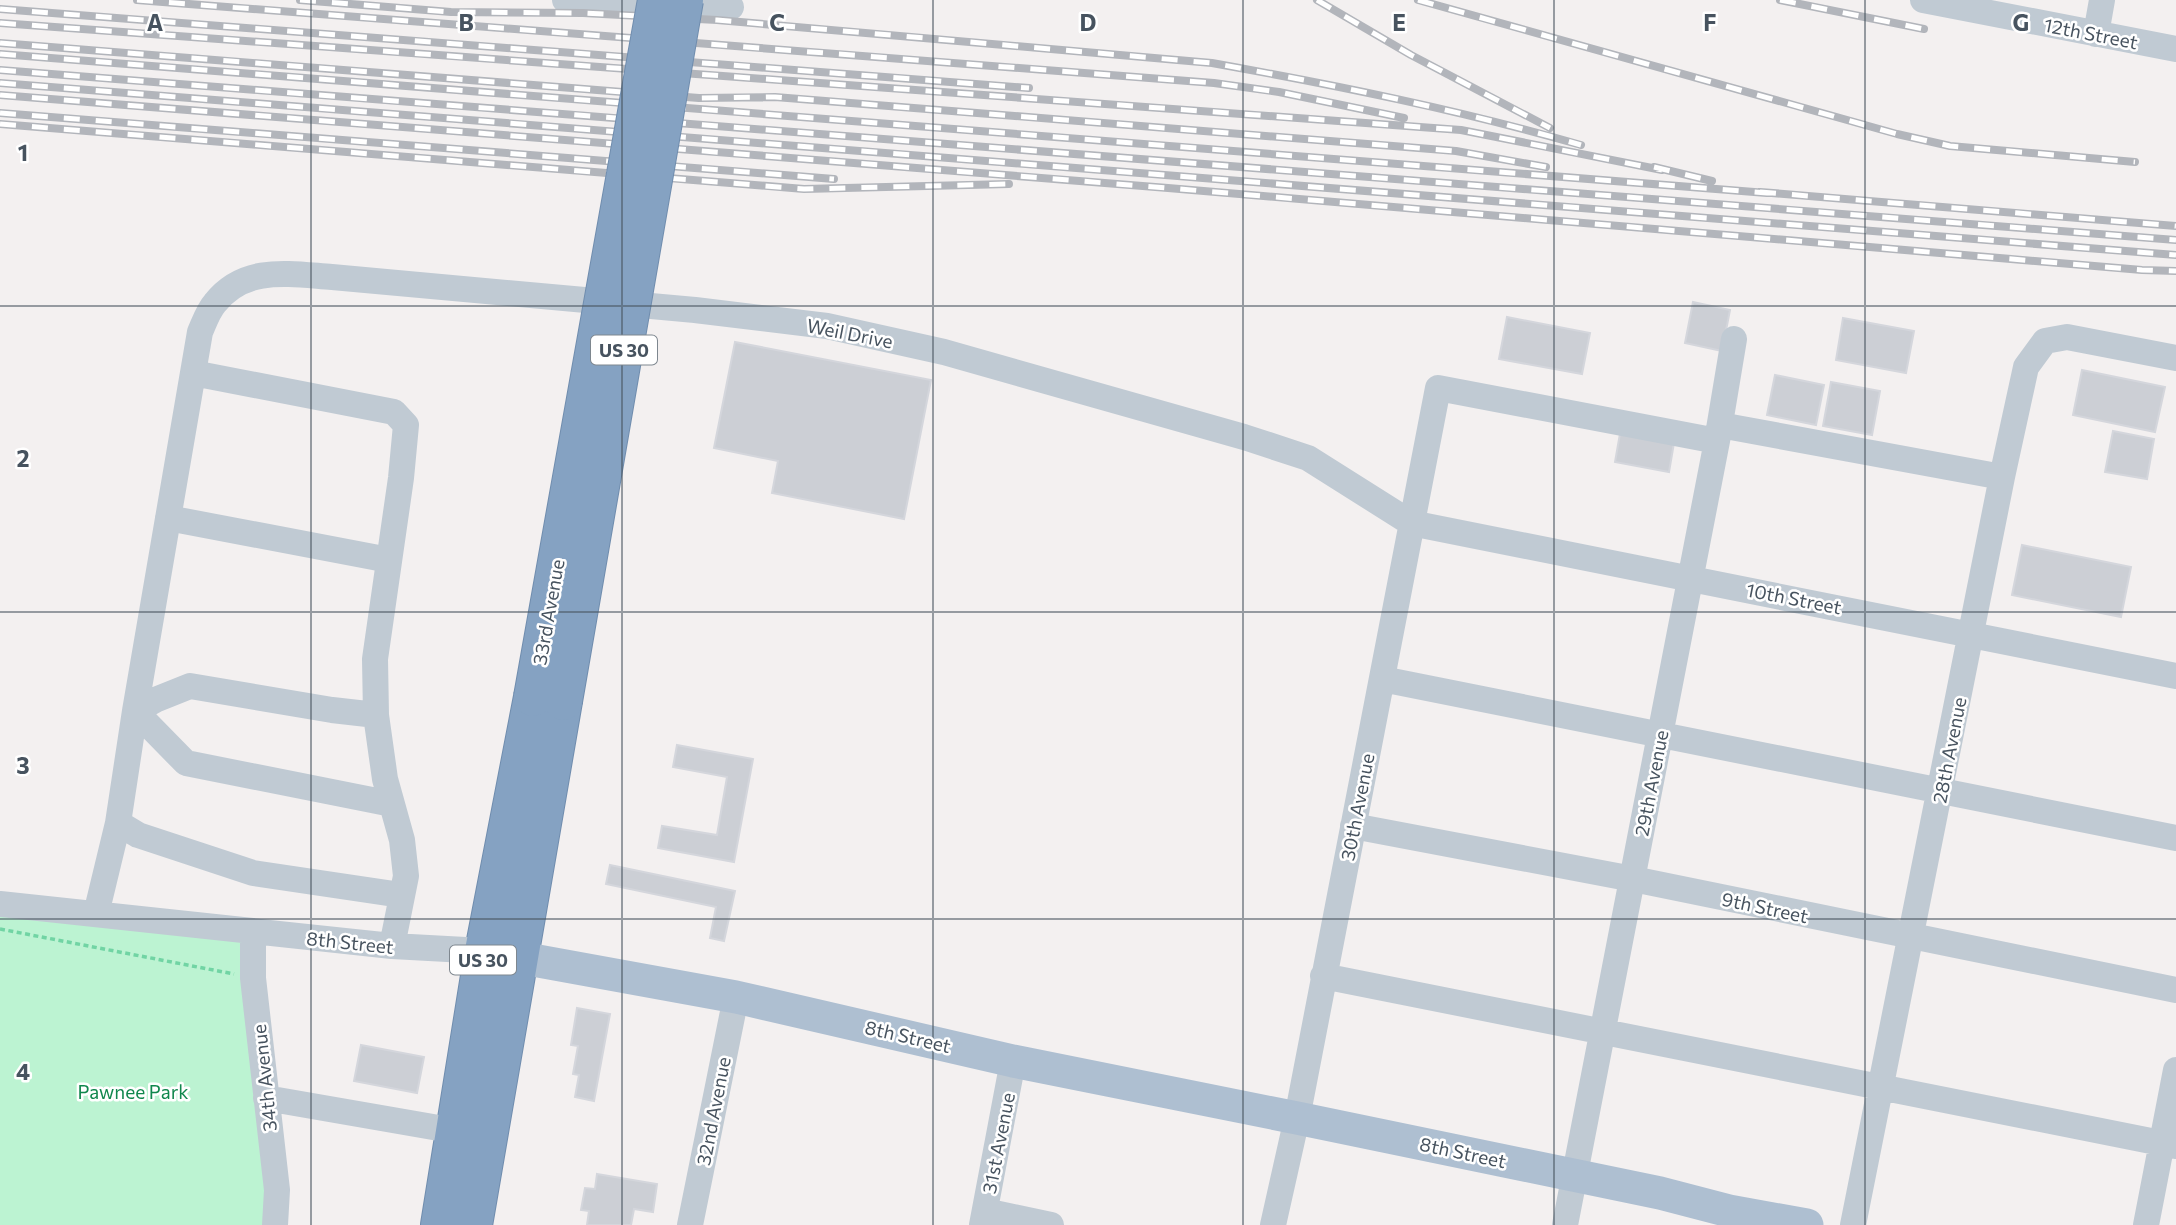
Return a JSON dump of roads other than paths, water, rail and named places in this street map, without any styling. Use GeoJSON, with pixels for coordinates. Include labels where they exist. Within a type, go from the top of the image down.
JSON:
{"type":"FeatureCollection","features":[{"type":"Feature","properties":{"kind":"highway","name":"33rd Avenue"},"geometry":{"type":"LineString","coordinates":[[548,699],[657,0]]}},
{"type":"Feature","properties":{"kind":"highway","name":"33rd Avenue"},"geometry":{"type":"LineString","coordinates":[[473,1225],[502,954],[548,699],[684,0]]}},
{"type":"Feature","properties":{"kind":"highway","name":"33rd Avenue"},"geometry":{"type":"LineString","coordinates":[[440,1225],[456,1130],[502,954]]}},
{"type":"Feature","properties":{"kind":"main road","name":"8th Street"},"geometry":{"type":"LineString","coordinates":[[502,954],[736,997],[1013,1061],[1807,1225]]}},
{"type":"Feature","properties":{"kind":"street"},"geometry":{"type":"LineString","coordinates":[[565,0],[731,7]]}},
{"type":"Feature","properties":{"kind":"street","name":"12th Street"},"geometry":{"type":"LineString","coordinates":[[1923,0],[2176,49]]}},
{"type":"Feature","properties":{"kind":"street"},"geometry":{"type":"LineString","coordinates":[[2096,34],[2102,0]]}},
{"type":"Feature","properties":{"kind":"street","name":"Weil Drive"},"geometry":{"type":"LineString","coordinates":[[193,373],[200,332],[214,303],[240,280],[275,273],[695,310],[827,326],[944,352],[1244,437],[1307,458],[1411,523]]}},
{"type":"Feature","properties":{"kind":"street","name":"28th Avenue"},"geometry":{"type":"LineString","coordinates":[[1853,1225],[2026,367],[2045,341],[2067,337],[2176,358]]}},
{"type":"Feature","properties":{"kind":"street","name":"29th Avenue"},"geometry":{"type":"LineString","coordinates":[[1565,1225],[1691,578],[1734,340]]}},
{"type":"Feature","properties":{"kind":"street"},"geometry":{"type":"LineString","coordinates":[[96,914],[118,823],[193,373],[394,412],[406,425],[375,659],[376,715],[385,779],[402,840],[406,876],[392,946]]}},
{"type":"Feature","properties":{"kind":"street","name":"30th Avenue"},"geometry":{"type":"LineString","coordinates":[[1273,1225],[1297,1118],[1438,388],[1718,433]]}},
{"type":"Feature","properties":{"kind":"street"},"geometry":{"type":"LineString","coordinates":[[1718,433],[2002,477]]}},
{"type":"Feature","properties":{"kind":"street"},"geometry":{"type":"LineString","coordinates":[[168,518],[389,560]]}},
{"type":"Feature","properties":{"kind":"street","name":"10th Street"},"geometry":{"type":"LineString","coordinates":[[1411,523],[2176,676]]}},
{"type":"Feature","properties":{"kind":"street"},"geometry":{"type":"LineString","coordinates":[[1382,679],[2176,838]]}},
{"type":"Feature","properties":{"kind":"street"},"geometry":{"type":"LineString","coordinates":[[135,711],[190,686],[376,715]]}},
{"type":"Feature","properties":{"kind":"street"},"geometry":{"type":"LineString","coordinates":[[135,711],[186,762],[392,804]]}},
{"type":"Feature","properties":{"kind":"street"},"geometry":{"type":"LineString","coordinates":[[118,823],[138,835],[253,873],[401,895]]}},
{"type":"Feature","properties":{"kind":"street","name":"9th Street"},"geometry":{"type":"LineString","coordinates":[[1353,826],[1633,879],[2176,990]]}},
{"type":"Feature","properties":{"kind":"street","name":"8th Street"},"geometry":{"type":"LineString","coordinates":[[0,904],[392,946],[502,954]]}},
{"type":"Feature","properties":{"kind":"street","name":"34th Avenue"},"geometry":{"type":"LineString","coordinates":[[253,932],[253,978],[277,1190],[275,1225]]}},
{"type":"Feature","properties":{"kind":"street"},"geometry":{"type":"LineString","coordinates":[[1323,976],[2169,1144]]}},
{"type":"Feature","properties":{"kind":"street","name":"32nd Avenue"},"geometry":{"type":"LineString","coordinates":[[690,1225],[736,997]]}},
{"type":"Feature","properties":{"kind":"street","name":"31st Avenue"},"geometry":{"type":"LineString","coordinates":[[984,1218],[1013,1061]]}},
{"type":"Feature","properties":{"kind":"street"},"geometry":{"type":"LineString","coordinates":[[2146,1225],[2169,1144],[2176,1070]]}},
{"type":"Feature","properties":{"kind":"street"},"geometry":{"type":"LineString","coordinates":[[267,1098],[456,1130]]}},
{"type":"Feature","properties":{"kind":"street"},"geometry":{"type":"LineString","coordinates":[[984,1218],[1051,1225]]}},
{"type":"Feature","properties":{"kind":"railway"},"geometry":{"type":"LineString","coordinates":[[137,0],[1214,83],[1279,92],[1404,118]]}},
{"type":"Feature","properties":{"kind":"railway"},"geometry":{"type":"LineString","coordinates":[[300,0],[451,12],[583,13],[717,20],[1212,63],[1397,99],[1581,145]]}},
{"type":"Feature","properties":{"kind":"railway"},"geometry":{"type":"LineString","coordinates":[[1317,0],[1411,55],[1550,128]]}},
{"type":"Feature","properties":{"kind":"railway"},"geometry":{"type":"LineString","coordinates":[[1418,0],[1897,134],[1950,146],[2135,162]]}},
{"type":"Feature","properties":{"kind":"railway"},"geometry":{"type":"LineString","coordinates":[[1780,0],[1924,29]]}},
{"type":"Feature","properties":{"kind":"railway"},"geometry":{"type":"LineString","coordinates":[[0,9],[1029,88]]}},
{"type":"Feature","properties":{"kind":"railway"},"geometry":{"type":"LineString","coordinates":[[0,23],[1461,130],[1662,170]]}},
{"type":"Feature","properties":{"kind":"railway"},"geometry":{"type":"LineString","coordinates":[[0,43],[699,98],[775,97],[1456,151],[1546,167]]}},
{"type":"Feature","properties":{"kind":"railway"},"geometry":{"type":"LineString","coordinates":[[0,54],[1767,193]]}},
{"type":"Feature","properties":{"kind":"railway"},"geometry":{"type":"LineString","coordinates":[[0,70],[2176,240]]}},
{"type":"Feature","properties":{"kind":"railway"},"geometry":{"type":"LineString","coordinates":[[0,83],[2176,255]]}},
{"type":"Feature","properties":{"kind":"railway"},"geometry":{"type":"LineString","coordinates":[[0,95],[2176,271]]}},
{"type":"Feature","properties":{"kind":"railway"},"geometry":{"type":"LineString","coordinates":[[0,113],[834,179]]}},
{"type":"Feature","properties":{"kind":"railway"},"geometry":{"type":"LineString","coordinates":[[0,124],[804,189],[1009,184]]}},
{"type":"Feature","properties":{"kind":"railway"},"geometry":{"type":"LineString","coordinates":[[1654,167],[1712,181]]}},
{"type":"Feature","properties":{"kind":"railway"},"geometry":{"type":"LineString","coordinates":[[1760,192],[2176,226]]}},
{"type":"Feature","properties":{"kind":"park label","name":"Pawnee Park"},"geometry":{"type":"Point","coordinates":[133,1091]}}]}
